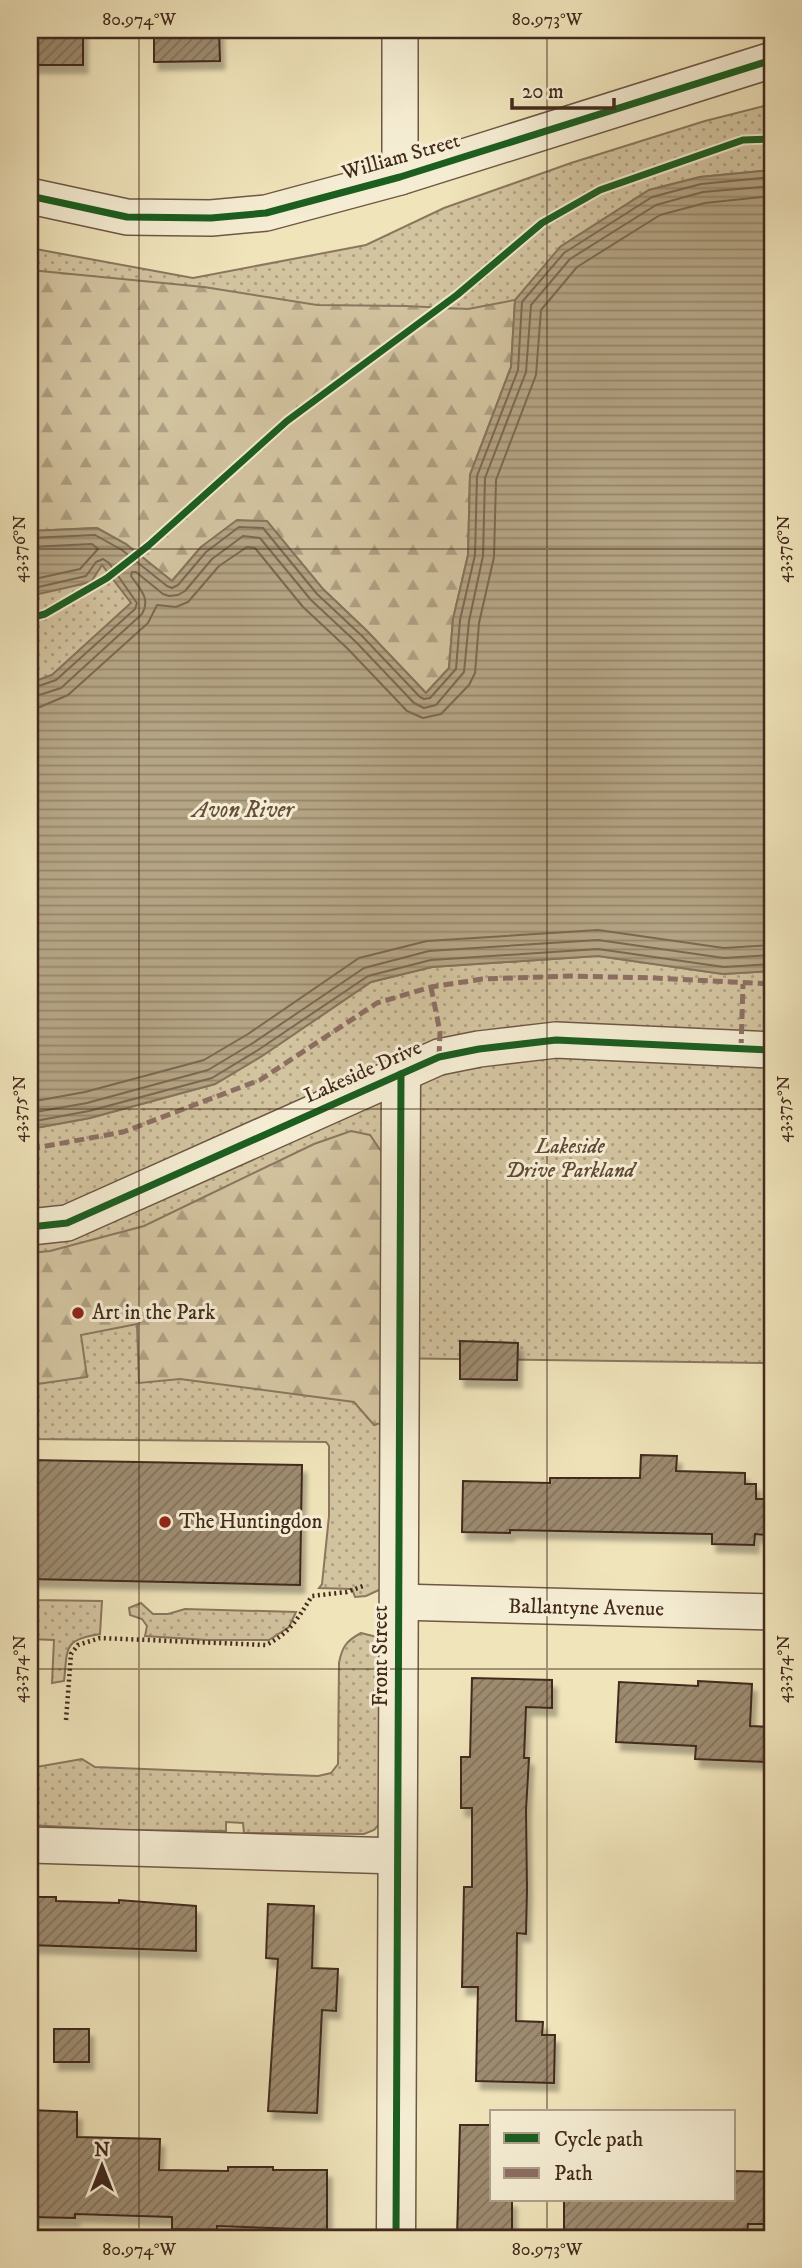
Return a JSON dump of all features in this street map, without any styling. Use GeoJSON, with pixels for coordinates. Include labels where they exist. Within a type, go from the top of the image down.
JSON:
{"type":"FeatureCollection","features":[{"type":"Feature","properties":{"kind":"street"},"geometry":{"type":"LineString","coordinates":[[400,30],[400,177]]}},
{"type":"Feature","properties":{"kind":"street","name":"William Street"},"geometry":{"type":"LineString","coordinates":[[30,196],[127,217],[211,218],[266,213],[400,177],[772,60]]}},
{"type":"Feature","properties":{"kind":"street","name":"Lakeside Drive"},"geometry":{"type":"LineString","coordinates":[[30,1227],[67,1223],[401,1074],[439,1058],[479,1048],[556,1040],[772,1050]]}},
{"type":"Feature","properties":{"kind":"street","name":"Front Street"},"geometry":{"type":"LineString","coordinates":[[396,2238],[401,1074]]}},
{"type":"Feature","properties":{"kind":"street","name":"Ballantyne Avenue"},"geometry":{"type":"LineString","coordinates":[[399,1588],[772,1612]]}},
{"type":"Feature","properties":{"kind":"street"},"geometry":{"type":"LineString","coordinates":[[30,1845],[398,1856]]}},
{"type":"Feature","properties":{"kind":"path"},"geometry":{"type":"LineString","coordinates":[[66,1720],[71,1654],[78,1644],[100,1638],[266,1644],[282,1637],[312,1596],[399,1588]]}},
{"type":"Feature","properties":{"kind":"green space"},"geometry":{"type":"Polygon","coordinates":[[[772,104],[772,170],[700,177],[649,190],[560,247],[511,367],[131,603],[52,675],[30,683],[30,248],[193,278],[366,245],[444,208],[571,163],[705,121],[772,104]]]}},
{"type":"Feature","properties":{"kind":"green space"},"geometry":{"type":"Polygon","coordinates":[[[30,270],[204,287],[317,305],[468,309],[515,300],[511,367],[470,475],[468,555],[453,619],[449,668],[426,693],[323,589],[201,547],[172,581],[126,544],[97,528],[30,531],[30,270]]]}},
{"type":"Feature","properties":{"kind":"green space","name":"Lakeside Drive Parkland"},"geometry":{"type":"Polygon","coordinates":[[[598,956],[723,974],[772,971],[772,1363],[381,1358],[381,1589],[366,1596],[355,1597],[352,1589],[319,1588],[322,1584],[329,1516],[329,1446],[326,1442],[30,1439],[30,1129],[90,1118],[215,1084],[262,1056],[371,982],[432,967],[598,956]]]}},
{"type":"Feature","properties":{"kind":"green space"},"geometry":{"type":"Polygon","coordinates":[[[351,1131],[370,1135],[383,1154],[384,1422],[374,1425],[354,1402],[180,1379],[139,1383],[137,1324],[81,1335],[87,1377],[30,1385],[30,1253],[50,1251],[144,1226],[314,1144],[351,1131]]]}},
{"type":"Feature","properties":{"kind":"green space"},"geometry":{"type":"Polygon","coordinates":[[[30,1596],[33,1600],[102,1601],[100,1634],[79,1639],[69,1647],[64,1681],[52,1683],[54,1640],[30,1639],[30,1596]]]}},
{"type":"Feature","properties":{"kind":"green space"},"geometry":{"type":"Polygon","coordinates":[[[141,1603],[153,1614],[168,1614],[185,1609],[296,1612],[289,1627],[269,1640],[207,1640],[145,1636],[147,1626],[142,1619],[130,1615],[129,1608],[141,1603]]]}},
{"type":"Feature","properties":{"kind":"green space"},"geometry":{"type":"Polygon","coordinates":[[[361,1633],[385,1639],[383,1820],[374,1830],[364,1834],[244,1833],[243,1823],[226,1822],[226,1831],[121,1830],[30,1825],[30,1768],[82,1759],[95,1767],[318,1776],[331,1773],[338,1764],[339,1663],[346,1645],[361,1633]]]}},
{"type":"Feature","properties":{"kind":"water","name":"Avon River"},"geometry":{"type":"Polygon","coordinates":[[[772,170],[772,971],[723,974],[598,956],[432,967],[371,982],[262,1056],[215,1084],[90,1118],[30,1129],[30,683],[52,675],[131,603],[102,565],[91,582],[30,596],[30,531],[97,528],[126,544],[172,581],[201,547],[237,520],[267,521],[323,589],[426,693],[449,668],[453,619],[468,555],[470,475],[511,367],[515,300],[560,247],[649,190],[700,177],[772,170]]]}},
{"type":"Feature","properties":{"kind":"building"},"geometry":{"type":"Polygon","coordinates":[[[30,30],[83,30],[83,65],[30,65],[30,30]]]}},
{"type":"Feature","properties":{"kind":"building"},"geometry":{"type":"Polygon","coordinates":[[[154,30],[219,30],[220,61],[154,62],[154,30]]]}},
{"type":"Feature","properties":{"kind":"building"},"geometry":{"type":"Polygon","coordinates":[[[460,1341],[518,1343],[517,1380],[460,1379],[460,1341]]]}},
{"type":"Feature","properties":{"kind":"building"},"geometry":{"type":"Polygon","coordinates":[[[641,1455],[677,1456],[676,1471],[745,1473],[745,1484],[756,1484],[756,1499],[768,1499],[767,1535],[755,1534],[754,1545],[712,1544],[712,1534],[510,1530],[510,1533],[462,1532],[463,1481],[550,1483],[550,1478],[640,1478],[641,1455]]]}},
{"type":"Feature","properties":{"kind":"building","name":"The Huntingdon"},"geometry":{"type":"Polygon","coordinates":[[[30,1460],[302,1465],[300,1585],[30,1579],[30,1460]]]}},
{"type":"Feature","properties":{"kind":"building"},"geometry":{"type":"Polygon","coordinates":[[[472,1678],[552,1680],[552,1708],[526,1707],[524,1758],[529,1758],[526,1810],[526,1934],[517,1933],[516,2021],[543,2022],[542,2035],[555,2035],[554,2083],[476,2081],[478,1987],[462,1987],[464,1887],[472,1887],[472,1808],[461,1808],[461,1757],[470,1757],[472,1678]]]}},
{"type":"Feature","properties":{"kind":"building"},"geometry":{"type":"Polygon","coordinates":[[[698,1681],[752,1684],[750,1726],[770,1727],[769,1762],[695,1759],[696,1746],[616,1742],[619,1682],[698,1686],[698,1681]]]}},
{"type":"Feature","properties":{"kind":"building"},"geometry":{"type":"Polygon","coordinates":[[[30,1897],[56,1897],[56,1901],[119,1903],[119,1900],[196,1906],[196,1951],[30,1945],[30,1897]]]}},
{"type":"Feature","properties":{"kind":"building"},"geometry":{"type":"Polygon","coordinates":[[[268,1904],[314,1906],[312,1968],[338,1969],[336,2011],[322,2010],[317,2113],[268,2111],[278,1959],[266,1958],[268,1904]]]}},
{"type":"Feature","properties":{"kind":"building"},"geometry":{"type":"Polygon","coordinates":[[[54,2029],[89,2029],[89,2062],[54,2062],[54,2029]]]}},
{"type":"Feature","properties":{"kind":"building"},"geometry":{"type":"Polygon","coordinates":[[[30,2110],[77,2112],[77,2137],[160,2139],[159,2170],[228,2171],[228,2167],[273,2167],[273,2170],[327,2170],[327,2230],[217,2226],[217,2230],[172,2229],[172,2217],[75,2214],[75,2218],[30,2217],[30,2110]]]}},
{"type":"Feature","properties":{"kind":"building"},"geometry":{"type":"Polygon","coordinates":[[[460,2125],[490,2125],[490,2202],[512,2202],[512,2238],[457,2238],[460,2125]]]}},
{"type":"Feature","properties":{"kind":"building"},"geometry":{"type":"Polygon","coordinates":[[[736,2171],[772,2172],[772,2224],[748,2224],[747,2234],[564,2234],[564,2202],[736,2202],[736,2171]]]}},
{"type":"Feature","properties":{"kind":"marked path"},"geometry":{"type":"LineString","coordinates":[[30,1149],[123,1132],[260,1080],[377,1003],[431,987],[482,979],[571,976],[772,984]]}},
{"type":"Feature","properties":{"kind":"marked path"},"geometry":{"type":"LineString","coordinates":[[741,1049],[743,984]]}},
{"type":"Feature","properties":{"kind":"marked path"},"geometry":{"type":"LineString","coordinates":[[431,987],[440,1032],[439,1057]]}},
{"type":"Feature","properties":{"kind":"cycle path"},"geometry":{"type":"LineString","coordinates":[[30,196],[127,217],[211,218],[266,213],[400,177],[772,60]]}},
{"type":"Feature","properties":{"kind":"cycle path"},"geometry":{"type":"LineString","coordinates":[[30,618],[45,614],[107,578],[149,545],[287,421],[457,295],[542,223],[600,190],[743,140],[772,139]]}},
{"type":"Feature","properties":{"kind":"cycle path"},"geometry":{"type":"LineString","coordinates":[[30,1227],[67,1223],[439,1057],[479,1049],[556,1040],[772,1050]]}},
{"type":"Feature","properties":{"kind":"cycle path"},"geometry":{"type":"LineString","coordinates":[[396,2238],[401,1074]]}},
{"type":"Feature","properties":{"kind":"place","name":"Art in the Park"},"geometry":{"type":"Point","coordinates":[78,1313]}},
{"type":"Feature","properties":{"kind":"place","name":"The Huntingdon"},"geometry":{"type":"Point","coordinates":[165,1522]}}]}
